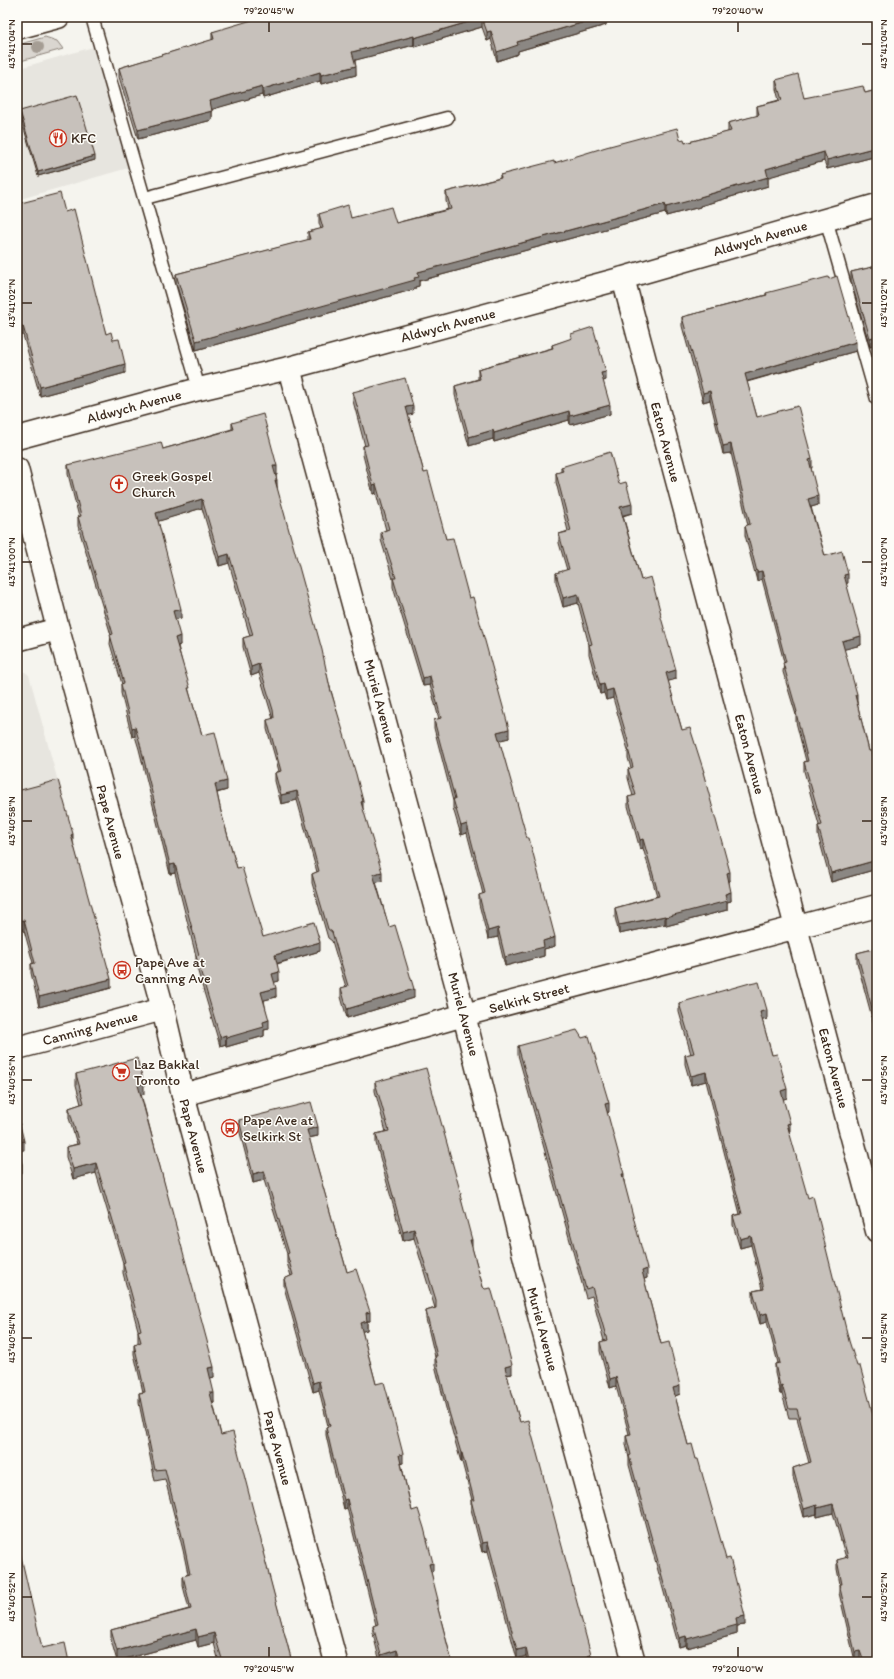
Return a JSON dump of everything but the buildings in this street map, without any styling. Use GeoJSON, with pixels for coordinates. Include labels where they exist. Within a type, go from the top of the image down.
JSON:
{"type":"FeatureCollection","features":[{"type":"Feature","properties":{"kind":"street"},"geometry":{"type":"LineString","coordinates":[[17,28],[58,17]]}},
{"type":"Feature","properties":{"kind":"street","name":"Aldwych Avenue"},"geometry":{"type":"LineString","coordinates":[[17,438],[199,389],[289,368],[622,278],[877,205]]}},
{"type":"Feature","properties":{"kind":"street","name":"Eaton Avenue"},"geometry":{"type":"LineString","coordinates":[[622,278],[877,1231]]}},
{"type":"Feature","properties":{"kind":"street","name":"Muriel Avenue"},"geometry":{"type":"LineString","coordinates":[[289,368],[464,1015],[540,1320],[634,1662]]}},
{"type":"Feature","properties":{"kind":"street","name":"Pape Avenue"},"geometry":{"type":"LineString","coordinates":[[17,469],[58,629],[163,1009],[183,1095],[336,1662]]}},
{"type":"Feature","properties":{"kind":"street"},"geometry":{"type":"LineString","coordinates":[[17,640],[58,629]]}},
{"type":"Feature","properties":{"kind":"street","name":"Selkirk Street"},"geometry":{"type":"LineString","coordinates":[[183,1095],[464,1015],[877,906]]}},
{"type":"Feature","properties":{"kind":"street","name":"Canning Avenue"},"geometry":{"type":"LineString","coordinates":[[17,1048],[163,1009]]}},
{"type":"Feature","properties":{"kind":"lane"},"geometry":{"type":"LineString","coordinates":[[92,17],[199,389]]}},
{"type":"Feature","properties":{"kind":"lane"},"geometry":{"type":"LineString","coordinates":[[145,198],[447,118]]}},
{"type":"Feature","properties":{"kind":"lane"},"geometry":{"type":"LineString","coordinates":[[826,219],[877,399]]}},
{"type":"Feature","properties":{"kind":"shaded area"},"geometry":{"type":"Polygon","coordinates":[[[45,37],[57,41],[63,49],[17,62],[17,45],[45,37]]]}},
{"type":"Feature","properties":{"kind":"shaded area"},"geometry":{"type":"Polygon","coordinates":[[[93,47],[128,168],[17,200],[17,69],[93,47]]]}},
{"type":"Feature","properties":{"kind":"shaded area"},"geometry":{"type":"Polygon","coordinates":[[[25,672],[29,675],[76,848],[17,864],[17,673],[25,672]]]}},
{"type":"Feature","properties":{"kind":"place","name":"KFC"},"geometry":{"type":"Point","coordinates":[58,138]}},
{"type":"Feature","properties":{"kind":"place","name":"Greek Gospel Church"},"geometry":{"type":"Point","coordinates":[119,484]}},
{"type":"Feature","properties":{"kind":"place","name":"Pape Ave at Canning Ave"},"geometry":{"type":"Point","coordinates":[122,970]}},
{"type":"Feature","properties":{"kind":"place","name":"Laz Bakkal Toronto"},"geometry":{"type":"Point","coordinates":[121,1072]}},
{"type":"Feature","properties":{"kind":"place","name":"Pape Ave at Selkirk St"},"geometry":{"type":"Point","coordinates":[230,1128]}}]}
